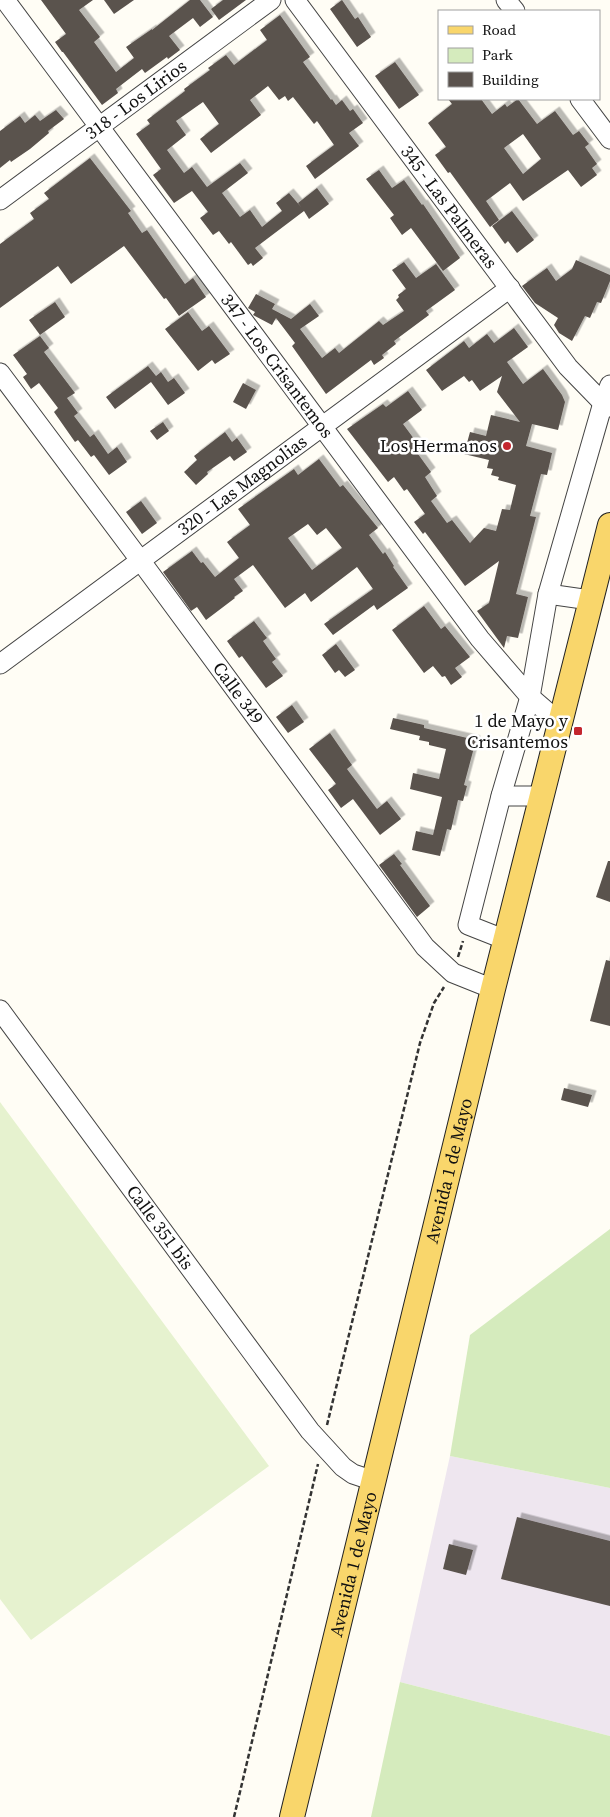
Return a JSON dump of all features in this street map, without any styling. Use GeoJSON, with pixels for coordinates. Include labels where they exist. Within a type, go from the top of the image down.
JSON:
{"type":"FeatureCollection","features":[{"type":"Feature","properties":{"kind":"main road","name":"Avenida 1 de Mayo"},"geometry":{"type":"LineString","coordinates":[[292,1817],[493,989],[610,525]]}},
{"type":"Feature","properties":{"kind":"street","name":"347 - Los Crisantemos"},"geometry":{"type":"LineString","coordinates":[[5,0],[480,639],[530,697],[560,723]]}},
{"type":"Feature","properties":{"kind":"street","name":"318 - Los Lirios"},"geometry":{"type":"LineString","coordinates":[[0,200],[271,0]]}},
{"type":"Feature","properties":{"kind":"street","name":"345 - Las Palmeras"},"geometry":{"type":"LineString","coordinates":[[295,0],[568,367],[606,405]]}},
{"type":"Feature","properties":{"kind":"street"},"geometry":{"type":"LineString","coordinates":[[581,100],[610,139]]}},
{"type":"Feature","properties":{"kind":"street","name":"320 - Las Magnolias"},"geometry":{"type":"LineString","coordinates":[[0,664],[510,288]]}},
{"type":"Feature","properties":{"kind":"street","name":"Calle 349"},"geometry":{"type":"LineString","coordinates":[[0,374],[140,560],[425,947],[453,973],[493,989]]}},
{"type":"Feature","properties":{"kind":"street"},"geometry":{"type":"LineString","coordinates":[[506,940],[468,925],[501,796],[530,697],[548,594],[606,405],[610,385]]}},
{"type":"Feature","properties":{"kind":"street"},"geometry":{"type":"LineString","coordinates":[[548,594],[590,600]]}},
{"type":"Feature","properties":{"kind":"street"},"geometry":{"type":"LineString","coordinates":[[501,796],[541,796]]}},
{"type":"Feature","properties":{"kind":"street","name":"Calle 351 bis"},"geometry":{"type":"LineString","coordinates":[[0,1010],[310,1431],[343,1467],[353,1474],[374,1481]]}},
{"type":"Feature","properties":{"kind":"path"},"geometry":{"type":"LineString","coordinates":[[234,1817],[322,1444],[420,1043],[434,1003],[453,973],[468,925]]}},
{"type":"Feature","properties":{"kind":"shaded area"},"geometry":{"type":"Polygon","coordinates":[[[450,1456],[610,1488],[610,1736],[400,1682],[450,1456]]]}},
{"type":"Feature","properties":{"kind":"green space"},"geometry":{"type":"Polygon","coordinates":[[[0,1102],[269,1466],[31,1640],[0,1599],[0,1102]]]}},
{"type":"Feature","properties":{"kind":"green space"},"geometry":{"type":"Polygon","coordinates":[[[610,1229],[610,1488],[450,1456],[470,1335],[610,1229]]]}},
{"type":"Feature","properties":{"kind":"green space"},"geometry":{"type":"Polygon","coordinates":[[[400,1682],[610,1736],[610,1817],[371,1817],[400,1682]]]}},
{"type":"Feature","properties":{"kind":"building"},"geometry":{"type":"Polygon","coordinates":[[[41,0],[93,0],[79,10],[100,37],[94,42],[116,72],[134,58],[126,47],[152,30],[190,0],[200,0],[213,17],[200,27],[193,18],[169,36],[180,50],[145,73],[142,69],[116,89],[118,93],[102,105],[55,42],[66,34],[41,0]]]}},
{"type":"Feature","properties":{"kind":"building"},"geometry":{"type":"Polygon","coordinates":[[[104,0],[134,0],[114,14],[104,0]]]}},
{"type":"Feature","properties":{"kind":"building"},"geometry":{"type":"Polygon","coordinates":[[[223,0],[246,0],[219,20],[211,9],[223,0]]]}},
{"type":"Feature","properties":{"kind":"building"},"geometry":{"type":"Polygon","coordinates":[[[342,0],[355,19],[358,17],[371,37],[357,47],[330,9],[342,0]]]}},
{"type":"Feature","properties":{"kind":"building"},"geometry":{"type":"Polygon","coordinates":[[[280,15],[310,57],[303,62],[331,100],[336,105],[342,100],[350,111],[353,109],[363,123],[349,133],[359,146],[315,179],[306,166],[334,145],[317,121],[314,124],[293,97],[288,101],[285,96],[279,100],[268,86],[250,100],[261,115],[211,153],[200,139],[219,124],[203,102],[176,121],[186,135],[167,150],[184,173],[192,167],[207,187],[240,163],[248,173],[222,193],[240,217],[250,210],[262,227],[282,211],[276,203],[289,193],[301,207],[298,203],[317,188],[329,204],[309,219],[304,211],[255,248],[263,258],[253,266],[251,263],[248,265],[231,242],[229,244],[219,231],[213,235],[200,218],[208,212],[192,191],[174,203],[153,175],[161,169],[136,134],[150,124],[147,120],[185,91],[184,89],[210,70],[208,68],[226,55],[234,65],[267,40],[260,30],[280,15]]]}},
{"type":"Feature","properties":{"kind":"building"},"geometry":{"type":"Polygon","coordinates":[[[395,62],[419,95],[399,109],[375,76],[395,62]]]}},
{"type":"Feature","properties":{"kind":"building"},"geometry":{"type":"Polygon","coordinates":[[[449,100],[482,100],[492,114],[505,104],[507,107],[519,100],[537,124],[555,111],[573,135],[579,131],[589,144],[585,147],[597,164],[592,168],[597,175],[581,187],[568,170],[523,201],[510,183],[486,201],[499,220],[490,227],[450,172],[448,173],[435,155],[446,147],[428,123],[452,104],[449,100]],[[523,134],[504,148],[523,174],[541,159],[523,134]]]}},
{"type":"Feature","properties":{"kind":"building"},"geometry":{"type":"Polygon","coordinates":[[[56,110],[64,119],[48,131],[49,133],[30,149],[0,168],[0,131],[20,116],[25,123],[35,115],[40,121],[56,110]]]}},
{"type":"Feature","properties":{"kind":"building"},"geometry":{"type":"Polygon","coordinates":[[[90,158],[131,211],[128,213],[142,233],[147,230],[185,284],[193,278],[206,297],[179,316],[124,246],[71,284],[58,266],[0,308],[0,244],[34,219],[30,213],[49,199],[44,193],[90,158]]]}},
{"type":"Feature","properties":{"kind":"building"},"geometry":{"type":"Polygon","coordinates":[[[379,170],[392,188],[404,180],[460,258],[443,271],[411,228],[402,235],[390,218],[394,215],[366,179],[379,170]]]}},
{"type":"Feature","properties":{"kind":"building"},"geometry":{"type":"Polygon","coordinates":[[[512,211],[534,240],[517,253],[508,241],[505,244],[492,226],[512,211]]]}},
{"type":"Feature","properties":{"kind":"building"},"geometry":{"type":"Polygon","coordinates":[[[576,260],[610,275],[610,281],[601,303],[597,302],[590,318],[585,316],[572,341],[559,333],[554,325],[558,318],[535,303],[522,286],[547,268],[556,281],[572,269],[576,260]]]}},
{"type":"Feature","properties":{"kind":"building"},"geometry":{"type":"Polygon","coordinates":[[[404,262],[416,278],[436,264],[455,290],[426,311],[429,315],[394,341],[396,344],[382,355],[384,358],[374,365],[371,360],[326,394],[292,346],[295,343],[276,318],[272,325],[253,315],[255,312],[248,308],[256,294],[275,304],[272,309],[291,319],[310,304],[319,316],[300,329],[322,358],[335,348],[339,353],[379,321],[383,325],[404,311],[396,300],[399,297],[398,295],[406,289],[392,270],[404,262]]]}},
{"type":"Feature","properties":{"kind":"building"},"geometry":{"type":"Polygon","coordinates":[[[55,302],[65,317],[40,335],[29,320],[55,302]]]}},
{"type":"Feature","properties":{"kind":"building"},"geometry":{"type":"Polygon","coordinates":[[[188,312],[202,331],[209,326],[230,354],[215,364],[212,360],[198,371],[165,329],[188,312]]]}},
{"type":"Feature","properties":{"kind":"building"},"geometry":{"type":"Polygon","coordinates":[[[514,328],[528,347],[507,362],[523,384],[543,369],[565,402],[558,430],[532,424],[526,446],[552,453],[547,475],[541,474],[530,516],[536,517],[516,594],[528,597],[518,638],[507,636],[504,648],[477,611],[489,603],[499,561],[465,586],[425,532],[423,534],[414,522],[425,514],[407,489],[404,491],[394,477],[388,482],[347,429],[383,404],[386,407],[408,391],[422,410],[403,424],[423,451],[418,454],[431,472],[425,477],[437,496],[431,501],[447,523],[452,520],[470,543],[484,528],[496,531],[502,509],[510,510],[516,485],[498,480],[499,477],[491,475],[493,469],[487,468],[489,460],[464,454],[470,432],[486,436],[491,415],[520,422],[497,392],[502,376],[480,391],[472,380],[469,382],[464,376],[442,391],[426,370],[464,341],[469,348],[487,334],[494,343],[514,328]]]}},
{"type":"Feature","properties":{"kind":"building"},"geometry":{"type":"Polygon","coordinates":[[[40,336],[49,348],[44,352],[75,393],[67,398],[78,413],[74,416],[90,437],[94,434],[108,454],[117,447],[127,462],[109,475],[94,455],[91,457],[78,440],[75,442],[54,412],[58,408],[39,383],[31,389],[23,377],[27,374],[13,355],[40,336]]]}},
{"type":"Feature","properties":{"kind":"building"},"geometry":{"type":"Polygon","coordinates":[[[148,366],[156,376],[161,372],[168,382],[174,378],[185,393],[168,405],[151,382],[115,409],[106,397],[148,366]]]}},
{"type":"Feature","properties":{"kind":"building"},"geometry":{"type":"Polygon","coordinates":[[[243,383],[256,390],[246,409],[233,402],[243,383]]]}},
{"type":"Feature","properties":{"kind":"building"},"geometry":{"type":"Polygon","coordinates":[[[163,422],[169,431],[157,440],[150,431],[163,422]]]}},
{"type":"Feature","properties":{"kind":"building"},"geometry":{"type":"Polygon","coordinates":[[[225,432],[232,442],[237,438],[247,452],[234,461],[230,456],[207,472],[208,474],[196,485],[184,472],[197,460],[194,456],[225,432]]]}},
{"type":"Feature","properties":{"kind":"building"},"geometry":{"type":"Polygon","coordinates":[[[319,459],[340,487],[343,485],[378,528],[369,535],[383,554],[385,552],[408,588],[377,610],[374,605],[333,635],[324,624],[373,589],[357,567],[311,602],[305,593],[285,608],[253,565],[234,579],[243,591],[206,620],[197,607],[191,611],[163,572],[192,551],[215,577],[239,558],[227,542],[250,525],[238,509],[294,469],[298,475],[319,459]],[[308,524],[288,538],[312,570],[342,548],[326,528],[317,535],[308,524]]]}},
{"type":"Feature","properties":{"kind":"building"},"geometry":{"type":"Polygon","coordinates":[[[141,501],[157,523],[142,534],[126,512],[141,501]]]}},
{"type":"Feature","properties":{"kind":"building"},"geometry":{"type":"Polygon","coordinates":[[[424,606],[441,629],[445,626],[470,657],[455,668],[462,677],[451,685],[445,676],[442,677],[433,666],[424,673],[392,630],[424,606]]]}},
{"type":"Feature","properties":{"kind":"building"},"geometry":{"type":"Polygon","coordinates":[[[254,621],[267,638],[263,641],[276,659],[272,662],[283,676],[266,688],[242,656],[239,658],[227,641],[254,621]]]}},
{"type":"Feature","properties":{"kind":"building"},"geometry":{"type":"Polygon","coordinates":[[[336,644],[355,670],[345,677],[339,670],[335,673],[322,655],[336,644]]]}},
{"type":"Feature","properties":{"kind":"building"},"geometry":{"type":"Polygon","coordinates":[[[292,705],[304,722],[288,733],[276,717],[292,705]]]}},
{"type":"Feature","properties":{"kind":"building"},"geometry":{"type":"Polygon","coordinates":[[[393,718],[424,725],[424,728],[476,740],[464,785],[467,786],[463,801],[458,800],[451,830],[447,829],[440,856],[412,850],[416,831],[433,835],[442,797],[410,789],[413,773],[439,779],[446,749],[429,745],[429,742],[419,740],[420,736],[390,729],[393,718]]]}},
{"type":"Feature","properties":{"kind":"building"},"geometry":{"type":"Polygon","coordinates":[[[330,733],[352,765],[347,769],[377,809],[387,801],[401,819],[380,835],[353,799],[341,808],[328,790],[336,784],[309,749],[330,733]]]}},
{"type":"Feature","properties":{"kind":"building"},"geometry":{"type":"Polygon","coordinates":[[[394,854],[430,906],[417,917],[379,865],[394,854]]]}},
{"type":"Feature","properties":{"kind":"building"},"geometry":{"type":"Polygon","coordinates":[[[608,861],[610,861],[610,902],[596,897],[608,861]]]}},
{"type":"Feature","properties":{"kind":"building"},"geometry":{"type":"Polygon","coordinates":[[[606,960],[610,961],[610,1026],[590,1021],[606,960]]]}},
{"type":"Feature","properties":{"kind":"building"},"geometry":{"type":"Polygon","coordinates":[[[564,1088],[592,1095],[588,1107],[561,1100],[564,1088]]]}},
{"type":"Feature","properties":{"kind":"building"},"geometry":{"type":"Polygon","coordinates":[[[517,1517],[610,1541],[610,1606],[501,1579],[517,1517]]]}},
{"type":"Feature","properties":{"kind":"building"},"geometry":{"type":"Polygon","coordinates":[[[449,1544],[473,1550],[466,1575],[443,1569],[449,1544]]]}},
{"type":"Feature","properties":{"kind":"place","name":"Los Hermanos"},"geometry":{"type":"Point","coordinates":[507,446]}},
{"type":"Feature","properties":{"kind":"place","name":"1 de Mayo y Crisantemos"},"geometry":{"type":"Point","coordinates":[578,731]}}]}
